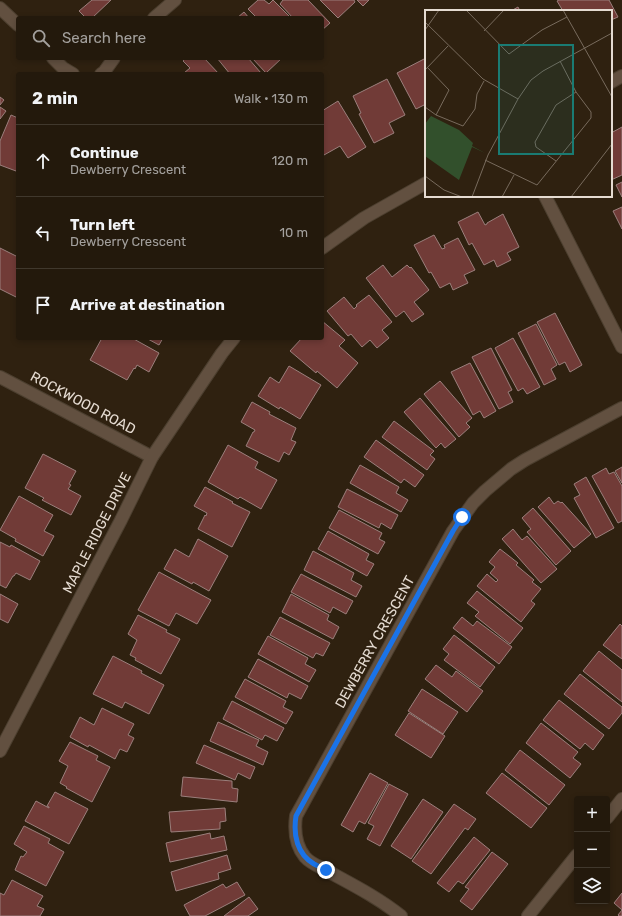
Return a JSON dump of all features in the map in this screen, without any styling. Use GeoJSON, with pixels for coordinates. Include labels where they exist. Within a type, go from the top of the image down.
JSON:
{"type":"FeatureCollection","features":[{"type":"Feature","properties":{"kind":"street"},"geometry":{"type":"LineString","coordinates":[[156,16],[175,0]]}},
{"type":"Feature","properties":{"kind":"street"},"geometry":{"type":"LineString","coordinates":[[0,8],[16,23]]}},
{"type":"Feature","properties":{"kind":"street"},"geometry":{"type":"LineString","coordinates":[[55,60],[63,68],[70,72]]}},
{"type":"Feature","properties":{"kind":"street"},"geometry":{"type":"LineString","coordinates":[[104,72],[113,60]]}},
{"type":"Feature","properties":{"kind":"street"},"geometry":{"type":"LineString","coordinates":[[612,81],[622,76]]}},
{"type":"Feature","properties":{"kind":"street"},"geometry":{"type":"LineString","coordinates":[[324,247],[364,218],[425,184]]}},
{"type":"Feature","properties":{"kind":"street"},"geometry":{"type":"LineString","coordinates":[[546,197],[622,347]]}},
{"type":"Feature","properties":{"kind":"street","name":"MAPLE RIDGE DRIVE"},"geometry":{"type":"LineString","coordinates":[[0,751],[121,520],[152,457],[222,353],[232,340]]}},
{"type":"Feature","properties":{"kind":"street","name":"ROCKWOOD ROAD"},"geometry":{"type":"LineString","coordinates":[[0,377],[152,457]]}},
{"type":"Feature","properties":{"kind":"street","name":"DEWBERRY CRESCENT"},"geometry":{"type":"LineString","coordinates":[[402,916],[375,898],[313,864],[305,857],[295,838],[296,816],[453,531],[473,503],[497,480],[525,460],[622,408]]}},
{"type":"Feature","properties":{"kind":"street"},"geometry":{"type":"LineString","coordinates":[[610,814],[622,799]]}},
{"type":"Feature","properties":{"kind":"street"},"geometry":{"type":"LineString","coordinates":[[528,916],[574,859]]}},
{"type":"Feature","properties":{"kind":"building"},"geometry":{"type":"Polygon","coordinates":[[[92,0],[111,0],[94,16],[84,16],[79,11],[92,0]]]}},
{"type":"Feature","properties":{"kind":"building"},"geometry":{"type":"Polygon","coordinates":[[[258,0],[264,0],[269,4],[273,0],[289,16],[255,16],[248,9],[258,0]]]}},
{"type":"Feature","properties":{"kind":"building"},"geometry":{"type":"Polygon","coordinates":[[[283,0],[308,0],[323,16],[291,16],[280,4],[283,0]]]}},
{"type":"Feature","properties":{"kind":"building"},"geometry":{"type":"Polygon","coordinates":[[[320,0],[354,0],[355,2],[338,18],[320,0]]]}},
{"type":"Feature","properties":{"kind":"building"},"geometry":{"type":"Polygon","coordinates":[[[357,0],[369,0],[363,6],[357,0]]]}},
{"type":"Feature","properties":{"kind":"building"},"geometry":{"type":"Polygon","coordinates":[[[609,0],[618,17],[612,20],[612,10],[562,10],[557,1],[609,0]]]}},
{"type":"Feature","properties":{"kind":"building"},"geometry":{"type":"Polygon","coordinates":[[[518,7],[520,10],[513,10],[518,7]]]}},
{"type":"Feature","properties":{"kind":"building"},"geometry":{"type":"Polygon","coordinates":[[[244,12],[247,16],[239,16],[244,12]]]}},
{"type":"Feature","properties":{"kind":"building"},"geometry":{"type":"Polygon","coordinates":[[[324,17],[330,23],[324,28],[324,17]]]}},
{"type":"Feature","properties":{"kind":"building"},"geometry":{"type":"Polygon","coordinates":[[[425,59],[425,104],[416,109],[397,73],[425,59]]]}},
{"type":"Feature","properties":{"kind":"building"},"geometry":{"type":"Polygon","coordinates":[[[206,60],[217,72],[185,72],[190,68],[183,61],[206,60]]]}},
{"type":"Feature","properties":{"kind":"building"},"geometry":{"type":"Polygon","coordinates":[[[219,60],[250,60],[260,72],[228,72],[219,60]]]}},
{"type":"Feature","properties":{"kind":"building"},"geometry":{"type":"Polygon","coordinates":[[[254,60],[280,60],[267,72],[265,72],[254,60]]]}},
{"type":"Feature","properties":{"kind":"building"},"geometry":{"type":"Polygon","coordinates":[[[387,79],[405,115],[389,123],[394,133],[374,143],[359,114],[361,113],[353,96],[387,79]]]}},
{"type":"Feature","properties":{"kind":"building"},"geometry":{"type":"Polygon","coordinates":[[[0,97],[4,100],[0,105],[0,97]]]}},
{"type":"Feature","properties":{"kind":"building"},"geometry":{"type":"Polygon","coordinates":[[[338,101],[366,147],[348,158],[340,146],[324,155],[324,110],[338,101]]]}},
{"type":"Feature","properties":{"kind":"building"},"geometry":{"type":"Polygon","coordinates":[[[0,107],[6,111],[0,119],[0,107]]]}},
{"type":"Feature","properties":{"kind":"building"},"geometry":{"type":"Polygon","coordinates":[[[11,115],[16,117],[16,171],[0,165],[0,141],[11,115]]]}},
{"type":"Feature","properties":{"kind":"building"},"geometry":{"type":"Polygon","coordinates":[[[622,127],[622,175],[612,180],[612,132],[622,127]]]}},
{"type":"Feature","properties":{"kind":"building"},"geometry":{"type":"Polygon","coordinates":[[[622,182],[622,197],[616,185],[622,182]]]}},
{"type":"Feature","properties":{"kind":"building"},"geometry":{"type":"Polygon","coordinates":[[[622,207],[622,229],[613,211],[622,207]]]}},
{"type":"Feature","properties":{"kind":"building"},"geometry":{"type":"Polygon","coordinates":[[[478,212],[485,225],[503,214],[519,247],[507,253],[511,260],[497,267],[494,260],[484,265],[472,243],[469,245],[458,222],[478,212]]]}},
{"type":"Feature","properties":{"kind":"building"},"geometry":{"type":"Polygon","coordinates":[[[434,235],[442,249],[445,248],[444,245],[458,238],[475,270],[464,275],[468,283],[453,290],[450,283],[440,288],[431,272],[429,273],[414,245],[434,235]]]}},
{"type":"Feature","properties":{"kind":"building"},"geometry":{"type":"Polygon","coordinates":[[[0,248],[16,256],[16,297],[0,289],[0,248]]]}},
{"type":"Feature","properties":{"kind":"building"},"geometry":{"type":"Polygon","coordinates":[[[383,265],[392,277],[407,265],[410,268],[411,267],[429,290],[414,302],[424,314],[412,322],[404,311],[396,317],[366,278],[383,265]]]}},
{"type":"Feature","properties":{"kind":"building"},"geometry":{"type":"Polygon","coordinates":[[[369,295],[392,322],[382,330],[389,338],[377,348],[370,340],[362,347],[351,334],[348,336],[327,311],[344,297],[354,309],[357,306],[356,305],[369,295]]]}},
{"type":"Feature","properties":{"kind":"building"},"geometry":{"type":"Polygon","coordinates":[[[555,313],[582,365],[570,372],[565,362],[559,365],[537,322],[555,313]]]}},
{"type":"Feature","properties":{"kind":"building"},"geometry":{"type":"Polygon","coordinates":[[[324,323],[345,340],[339,346],[358,363],[337,388],[317,371],[316,373],[290,351],[300,340],[324,340],[324,323]]]}},
{"type":"Feature","properties":{"kind":"building"},"geometry":{"type":"Polygon","coordinates":[[[536,324],[557,365],[551,369],[556,379],[544,385],[518,333],[536,324]]]}},
{"type":"Feature","properties":{"kind":"building"},"geometry":{"type":"Polygon","coordinates":[[[513,338],[540,387],[527,394],[523,388],[518,391],[495,348],[513,338]]]}},
{"type":"Feature","properties":{"kind":"building"},"geometry":{"type":"Polygon","coordinates":[[[101,340],[136,340],[159,353],[149,372],[137,365],[127,380],[90,360],[101,340]]]}},
{"type":"Feature","properties":{"kind":"building"},"geometry":{"type":"Polygon","coordinates":[[[150,340],[162,340],[159,345],[150,340]]]}},
{"type":"Feature","properties":{"kind":"building"},"geometry":{"type":"Polygon","coordinates":[[[491,348],[512,390],[508,392],[513,402],[499,409],[472,357],[491,348]]]}},
{"type":"Feature","properties":{"kind":"building"},"geometry":{"type":"Polygon","coordinates":[[[470,363],[496,411],[484,418],[480,411],[473,415],[451,372],[470,363]]]}},
{"type":"Feature","properties":{"kind":"building"},"geometry":{"type":"Polygon","coordinates":[[[289,366],[321,385],[300,419],[280,407],[279,409],[258,396],[270,377],[279,383],[289,366]]]}},
{"type":"Feature","properties":{"kind":"building"},"geometry":{"type":"Polygon","coordinates":[[[440,381],[472,418],[466,423],[470,427],[459,437],[424,394],[440,381]]]}},
{"type":"Feature","properties":{"kind":"building"},"geometry":{"type":"Polygon","coordinates":[[[420,398],[456,439],[445,448],[441,443],[436,448],[404,412],[420,398]]]}},
{"type":"Feature","properties":{"kind":"building"},"geometry":{"type":"Polygon","coordinates":[[[252,402],[270,412],[269,414],[296,428],[291,440],[296,442],[289,455],[284,452],[279,462],[246,446],[255,430],[241,422],[252,402]]]}},
{"type":"Feature","properties":{"kind":"building"},"geometry":{"type":"Polygon","coordinates":[[[394,421],[434,451],[430,455],[435,459],[427,470],[382,437],[394,421]]]}},
{"type":"Feature","properties":{"kind":"building"},"geometry":{"type":"Polygon","coordinates":[[[376,440],[424,475],[415,487],[404,479],[401,483],[364,457],[376,440]]]}},
{"type":"Feature","properties":{"kind":"building"},"geometry":{"type":"Polygon","coordinates":[[[228,445],[258,462],[255,468],[277,480],[261,509],[240,497],[238,499],[208,482],[228,445]]]}},
{"type":"Feature","properties":{"kind":"building"},"geometry":{"type":"Polygon","coordinates":[[[43,454],[76,471],[68,489],[81,496],[71,515],[42,500],[44,498],[25,488],[43,454]]]}},
{"type":"Feature","properties":{"kind":"building"},"geometry":{"type":"Polygon","coordinates":[[[360,465],[399,487],[396,493],[408,500],[401,512],[350,483],[360,465]]]}},
{"type":"Feature","properties":{"kind":"building"},"geometry":{"type":"Polygon","coordinates":[[[622,467],[622,483],[615,471],[622,467]]]}},
{"type":"Feature","properties":{"kind":"building"},"geometry":{"type":"Polygon","coordinates":[[[606,468],[609,474],[614,472],[622,486],[622,521],[618,523],[592,476],[606,468]]]}},
{"type":"Feature","properties":{"kind":"building"},"geometry":{"type":"Polygon","coordinates":[[[586,477],[614,528],[596,538],[574,498],[580,495],[574,484],[586,477]]]}},
{"type":"Feature","properties":{"kind":"building"},"geometry":{"type":"Polygon","coordinates":[[[205,487],[250,512],[232,547],[198,529],[207,513],[194,506],[205,487]]]}},
{"type":"Feature","properties":{"kind":"building"},"geometry":{"type":"Polygon","coordinates":[[[347,489],[398,515],[391,529],[381,523],[379,528],[338,507],[347,489]]]}},
{"type":"Feature","properties":{"kind":"building"},"geometry":{"type":"Polygon","coordinates":[[[19,496],[53,515],[44,531],[54,536],[43,556],[15,541],[16,539],[0,530],[19,496]]]}},
{"type":"Feature","properties":{"kind":"building"},"geometry":{"type":"Polygon","coordinates":[[[549,497],[554,504],[558,501],[561,503],[562,502],[591,534],[574,548],[538,507],[549,497]]]}},
{"type":"Feature","properties":{"kind":"building"},"geometry":{"type":"Polygon","coordinates":[[[533,508],[571,551],[556,565],[527,532],[531,529],[522,518],[533,508]]]}},
{"type":"Feature","properties":{"kind":"building"},"geometry":{"type":"Polygon","coordinates":[[[339,510],[382,533],[379,539],[385,542],[378,554],[329,528],[339,510]]]}},
{"type":"Feature","properties":{"kind":"building"},"geometry":{"type":"Polygon","coordinates":[[[513,529],[522,540],[527,536],[557,569],[541,583],[502,539],[513,529]]]}},
{"type":"Feature","properties":{"kind":"building"},"geometry":{"type":"Polygon","coordinates":[[[328,531],[369,554],[366,560],[374,564],[367,576],[318,549],[328,531]]]}},
{"type":"Feature","properties":{"kind":"building"},"geometry":{"type":"Polygon","coordinates":[[[198,539],[228,556],[209,591],[164,569],[175,549],[189,557],[198,539]]]}},
{"type":"Feature","properties":{"kind":"building"},"geometry":{"type":"Polygon","coordinates":[[[0,542],[10,547],[11,545],[40,561],[30,580],[16,573],[6,588],[0,585],[0,542]]]}},
{"type":"Feature","properties":{"kind":"building"},"geometry":{"type":"Polygon","coordinates":[[[500,549],[518,563],[516,565],[534,580],[532,582],[541,589],[531,601],[535,604],[521,622],[477,586],[487,574],[496,582],[498,580],[490,573],[495,567],[489,562],[500,549]]]}},
{"type":"Feature","properties":{"kind":"building"},"geometry":{"type":"Polygon","coordinates":[[[313,551],[354,573],[351,580],[362,586],[356,597],[304,570],[313,551]]]}},
{"type":"Feature","properties":{"kind":"building"},"geometry":{"type":"Polygon","coordinates":[[[159,572],[211,600],[197,624],[176,613],[169,626],[138,610],[159,572]]]}},
{"type":"Feature","properties":{"kind":"building"},"geometry":{"type":"Polygon","coordinates":[[[301,574],[353,601],[346,614],[333,607],[330,613],[291,592],[301,574]]]}},
{"type":"Feature","properties":{"kind":"building"},"geometry":{"type":"Polygon","coordinates":[[[477,591],[523,628],[510,644],[475,616],[479,612],[467,603],[477,591]]]}},
{"type":"Feature","properties":{"kind":"building"},"geometry":{"type":"Polygon","coordinates":[[[0,594],[18,604],[8,623],[0,619],[0,594]]]}},
{"type":"Feature","properties":{"kind":"building"},"geometry":{"type":"Polygon","coordinates":[[[291,594],[329,615],[327,620],[339,627],[333,639],[282,612],[291,594]]]}},
{"type":"Feature","properties":{"kind":"building"},"geometry":{"type":"Polygon","coordinates":[[[138,615],[167,630],[166,632],[180,639],[161,674],[135,660],[136,658],[130,655],[137,640],[128,634],[138,615]]]}},
{"type":"Feature","properties":{"kind":"building"},"geometry":{"type":"Polygon","coordinates":[[[280,617],[330,643],[323,656],[316,653],[313,658],[270,635],[280,617]]]}},
{"type":"Feature","properties":{"kind":"building"},"geometry":{"type":"Polygon","coordinates":[[[462,617],[473,626],[477,621],[512,647],[499,664],[453,628],[462,617]]]}},
{"type":"Feature","properties":{"kind":"building"},"geometry":{"type":"Polygon","coordinates":[[[620,624],[622,626],[622,659],[603,645],[620,624]]]}},
{"type":"Feature","properties":{"kind":"building"},"geometry":{"type":"Polygon","coordinates":[[[454,635],[495,667],[480,687],[444,660],[449,654],[443,649],[454,635]]]}},
{"type":"Feature","properties":{"kind":"building"},"geometry":{"type":"Polygon","coordinates":[[[268,636],[308,658],[305,664],[316,670],[309,682],[258,654],[268,636]]]}},
{"type":"Feature","properties":{"kind":"building"},"geometry":{"type":"Polygon","coordinates":[[[599,651],[622,670],[622,702],[583,671],[599,651]]]}},
{"type":"Feature","properties":{"kind":"building"},"geometry":{"type":"Polygon","coordinates":[[[113,656],[142,671],[141,673],[164,685],[149,714],[125,702],[122,708],[93,694],[113,656]]]}},
{"type":"Feature","properties":{"kind":"building"},"geometry":{"type":"Polygon","coordinates":[[[258,659],[308,686],[301,699],[289,693],[287,698],[248,677],[258,659]]]}},
{"type":"Feature","properties":{"kind":"building"},"geometry":{"type":"Polygon","coordinates":[[[436,665],[452,677],[456,671],[483,691],[467,712],[425,679],[436,665]]]}},
{"type":"Feature","properties":{"kind":"building"},"geometry":{"type":"Polygon","coordinates":[[[580,674],[622,707],[622,713],[609,729],[564,694],[580,674]]]}},
{"type":"Feature","properties":{"kind":"building"},"geometry":{"type":"Polygon","coordinates":[[[245,679],[286,701],[283,707],[293,712],[286,724],[235,697],[245,679]]]}},
{"type":"Feature","properties":{"kind":"building"},"geometry":{"type":"Polygon","coordinates":[[[422,689],[458,712],[443,734],[408,711],[422,689]]]}},
{"type":"Feature","properties":{"kind":"building"},"geometry":{"type":"Polygon","coordinates":[[[559,700],[604,735],[593,750],[585,743],[580,749],[543,720],[559,700]]]}},
{"type":"Feature","properties":{"kind":"building"},"geometry":{"type":"Polygon","coordinates":[[[232,701],[284,728],[277,741],[265,735],[262,740],[223,719],[232,701]]]}},
{"type":"Feature","properties":{"kind":"building"},"geometry":{"type":"Polygon","coordinates":[[[102,708],[134,724],[128,735],[134,738],[127,752],[120,749],[115,759],[70,737],[80,717],[94,725],[102,708]]]}},
{"type":"Feature","properties":{"kind":"building"},"geometry":{"type":"Polygon","coordinates":[[[409,713],[445,736],[431,758],[395,735],[409,713]]]}},
{"type":"Feature","properties":{"kind":"building"},"geometry":{"type":"Polygon","coordinates":[[[218,722],[259,740],[256,746],[268,752],[263,765],[210,741],[218,722]]]}},
{"type":"Feature","properties":{"kind":"building"},"geometry":{"type":"Polygon","coordinates":[[[541,723],[578,752],[573,758],[581,764],[570,778],[526,743],[541,723]]]}},
{"type":"Feature","properties":{"kind":"building"},"geometry":{"type":"Polygon","coordinates":[[[70,742],[98,756],[96,760],[110,767],[92,802],[66,788],[67,787],[60,783],[68,766],[59,761],[70,742]]]}},
{"type":"Feature","properties":{"kind":"building"},"geometry":{"type":"Polygon","coordinates":[[[204,745],[255,767],[250,779],[238,773],[235,780],[196,763],[204,745]]]}},
{"type":"Feature","properties":{"kind":"building"},"geometry":{"type":"Polygon","coordinates":[[[520,750],[565,785],[549,805],[505,770],[520,750]]]}},
{"type":"Feature","properties":{"kind":"building"},"geometry":{"type":"Polygon","coordinates":[[[370,773],[388,783],[365,824],[359,821],[353,832],[341,825],[370,773]]]}},
{"type":"Feature","properties":{"kind":"building"},"geometry":{"type":"Polygon","coordinates":[[[502,773],[547,808],[531,828],[486,793],[502,773]]]}},
{"type":"Feature","properties":{"kind":"building"},"geometry":{"type":"Polygon","coordinates":[[[183,777],[232,781],[232,788],[238,789],[237,802],[181,796],[183,777]]]}},
{"type":"Feature","properties":{"kind":"building"},"geometry":{"type":"Polygon","coordinates":[[[389,784],[408,794],[380,846],[367,839],[374,826],[368,823],[389,784]]]}},
{"type":"Feature","properties":{"kind":"building"},"geometry":{"type":"Polygon","coordinates":[[[55,792],[88,809],[69,844],[25,821],[36,801],[49,808],[47,806],[55,792]]]}},
{"type":"Feature","properties":{"kind":"building"},"geometry":{"type":"Polygon","coordinates":[[[423,799],[443,812],[411,859],[391,846],[423,799]]]}},
{"type":"Feature","properties":{"kind":"building"},"geometry":{"type":"Polygon","coordinates":[[[454,804],[476,819],[468,830],[465,828],[431,874],[412,861],[454,804]]]}},
{"type":"Feature","properties":{"kind":"building"},"geometry":{"type":"Polygon","coordinates":[[[225,808],[226,821],[220,822],[220,829],[171,832],[169,812],[225,808]]]}},
{"type":"Feature","properties":{"kind":"building"},"geometry":{"type":"Polygon","coordinates":[[[24,826],[50,839],[48,843],[64,852],[46,886],[15,870],[21,856],[23,857],[27,852],[14,844],[24,826]]]}},
{"type":"Feature","properties":{"kind":"building"},"geometry":{"type":"Polygon","coordinates":[[[210,833],[211,839],[224,836],[227,850],[170,862],[166,843],[210,833]]]}},
{"type":"Feature","properties":{"kind":"building"},"geometry":{"type":"Polygon","coordinates":[[[474,837],[490,850],[463,884],[458,881],[449,892],[437,883],[474,837]]]}},
{"type":"Feature","properties":{"kind":"building"},"geometry":{"type":"Polygon","coordinates":[[[492,852],[508,864],[472,910],[460,901],[469,889],[465,887],[492,852]]]}},
{"type":"Feature","properties":{"kind":"building"},"geometry":{"type":"Polygon","coordinates":[[[227,855],[231,869],[218,873],[219,879],[176,891],[171,872],[227,855]]]}},
{"type":"Feature","properties":{"kind":"building"},"geometry":{"type":"Polygon","coordinates":[[[12,880],[43,896],[37,906],[44,909],[40,916],[0,916],[0,893],[4,895],[12,880]]]}},
{"type":"Feature","properties":{"kind":"building"},"geometry":{"type":"Polygon","coordinates":[[[237,882],[245,895],[205,916],[190,916],[184,905],[223,884],[226,888],[237,882]]]}},
{"type":"Feature","properties":{"kind":"building"},"geometry":{"type":"Polygon","coordinates":[[[622,893],[622,910],[614,903],[622,893]]]}},
{"type":"Feature","properties":{"kind":"building"},"geometry":{"type":"Polygon","coordinates":[[[249,897],[258,909],[248,916],[224,916],[249,897]]]}},
{"type":"Feature","properties":{"kind":"building"},"geometry":{"type":"Polygon","coordinates":[[[622,910],[622,916],[619,916],[618,915],[622,910]]]}},
{"type":"Feature","properties":{"kind":"route"},"geometry":{"type":"LineString","coordinates":[[326,870],[313,864],[305,857],[299,848],[295,838],[296,816],[462,517]]}}]}
